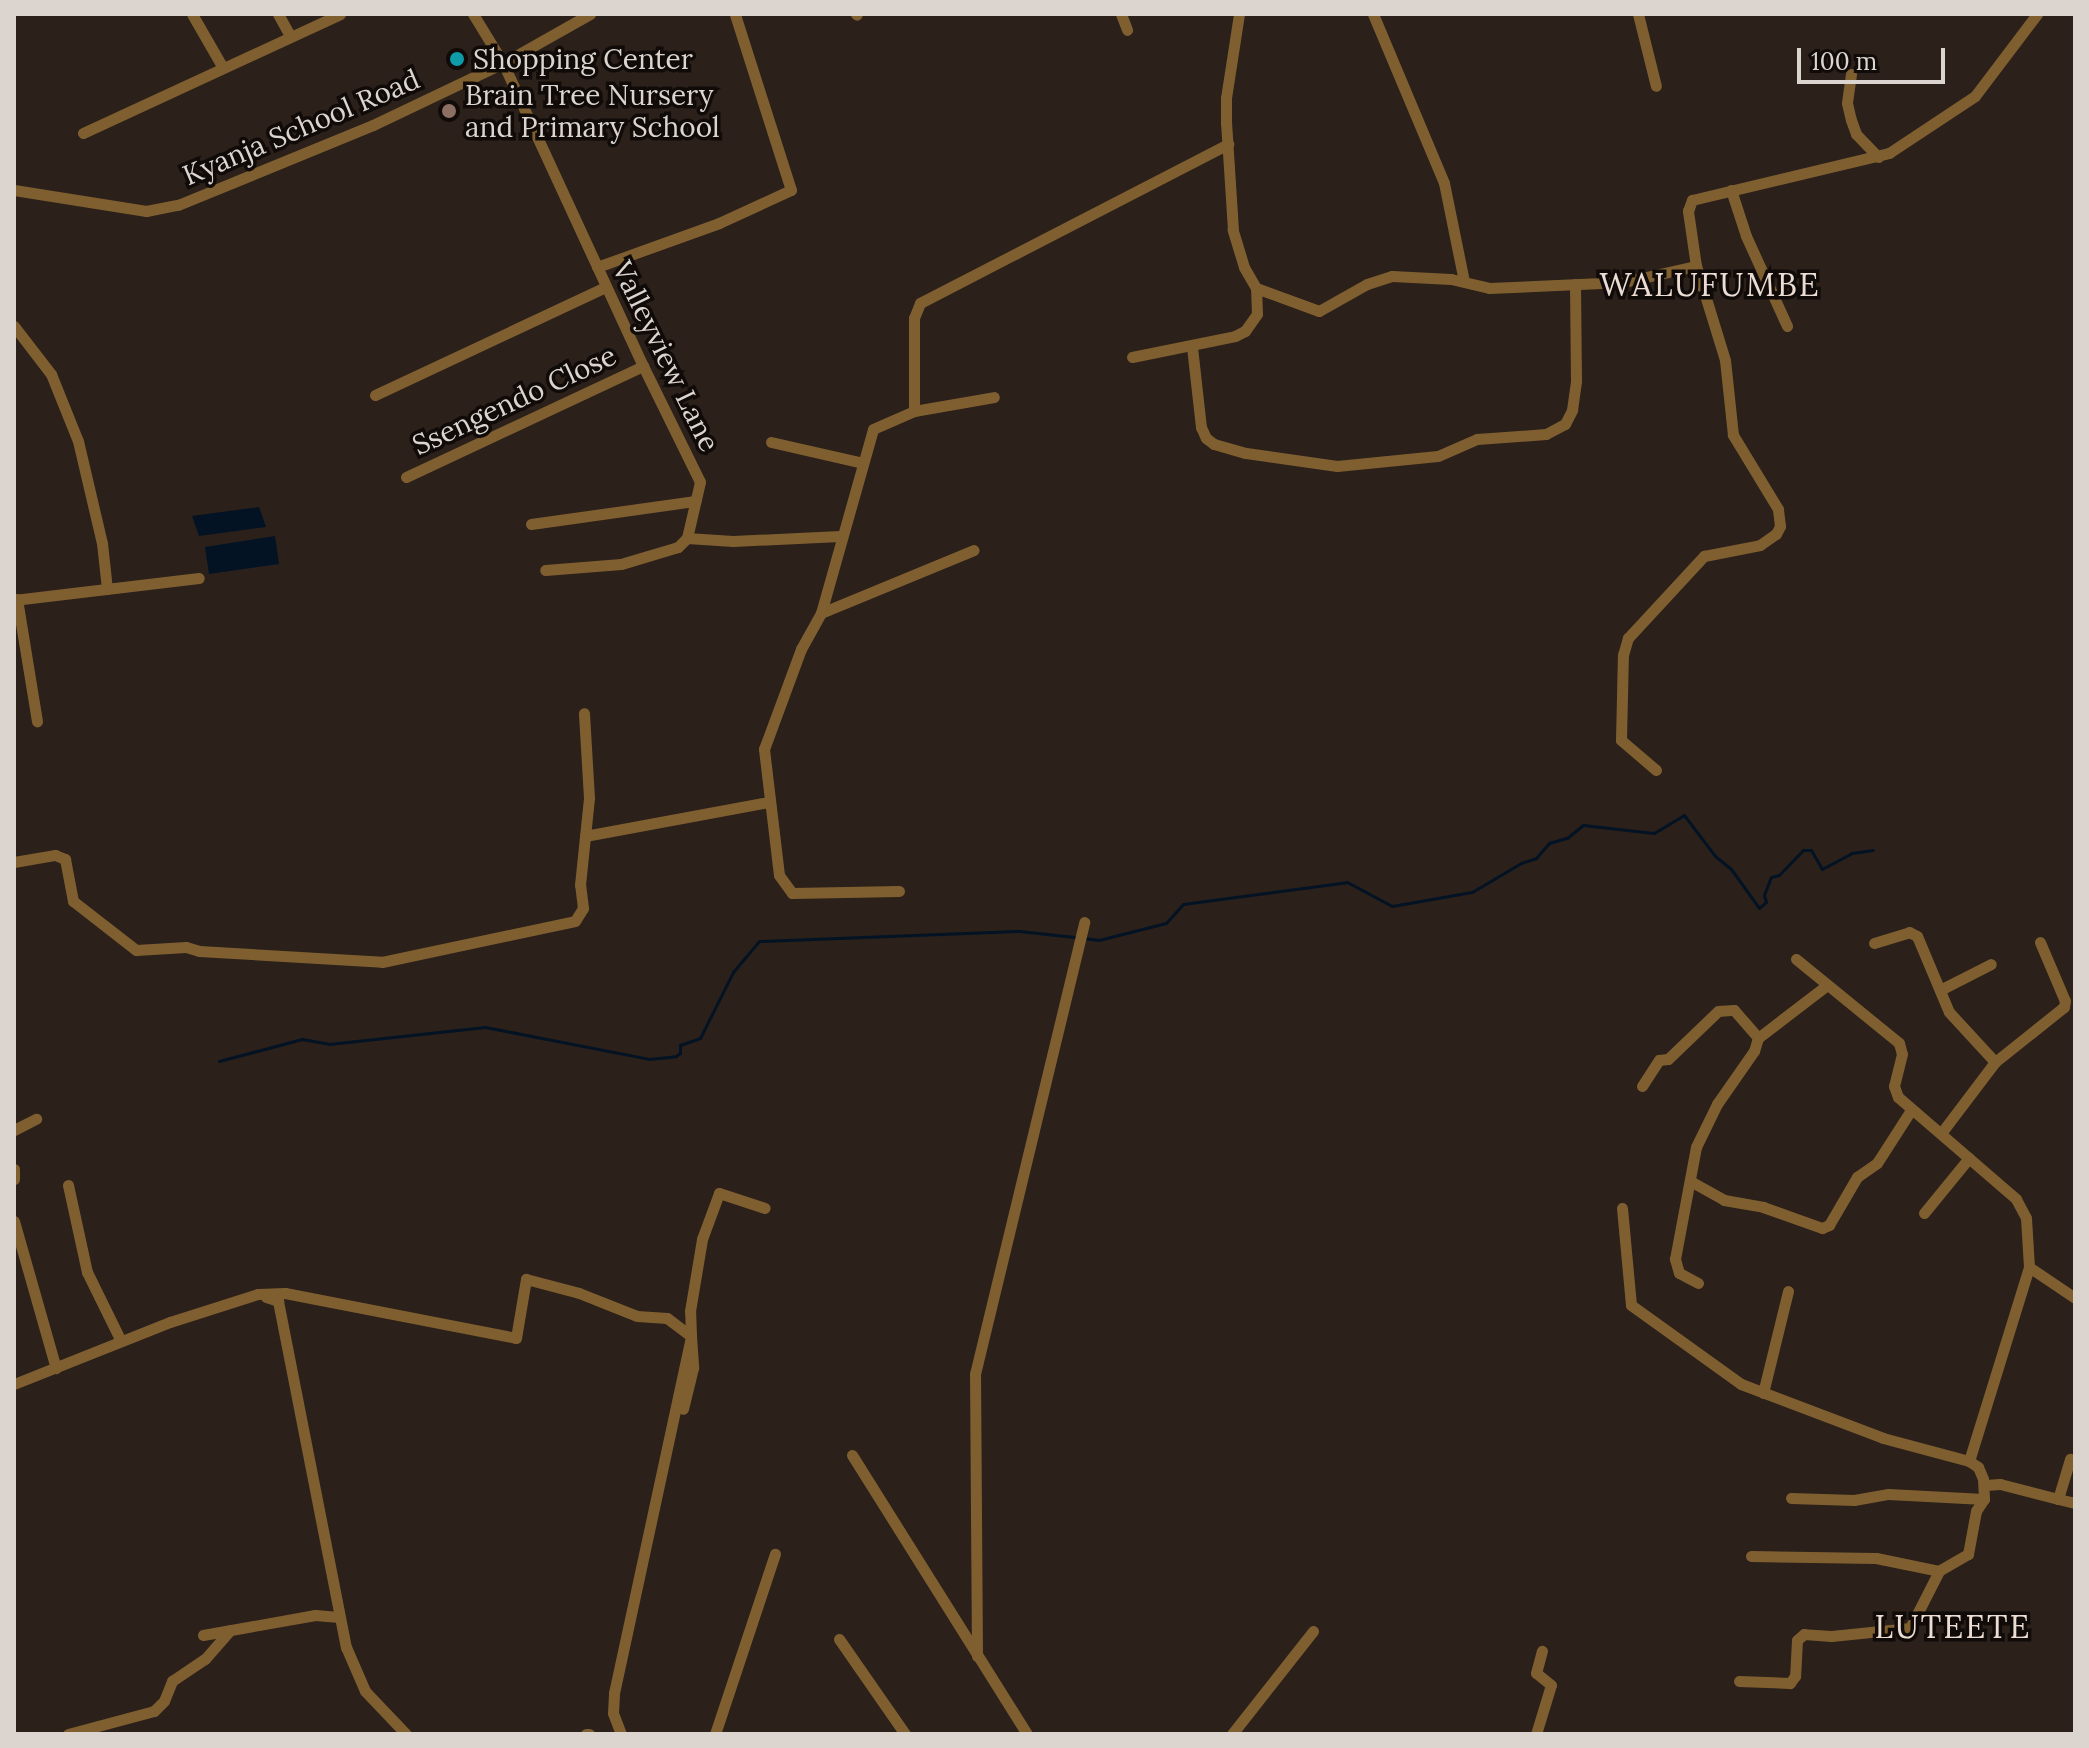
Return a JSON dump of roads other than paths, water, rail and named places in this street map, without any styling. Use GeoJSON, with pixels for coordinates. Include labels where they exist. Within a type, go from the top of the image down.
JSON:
{"type":"FeatureCollection","features":[{"type":"Feature","properties":{"kind":"street"},"geometry":{"type":"LineString","coordinates":[[192,14],[223,68]]}},
{"type":"Feature","properties":{"kind":"street"},"geometry":{"type":"LineString","coordinates":[[278,14],[291,37]]}},
{"type":"Feature","properties":{"kind":"street"},"geometry":{"type":"LineString","coordinates":[[83,133],[340,14]]}},
{"type":"Feature","properties":{"kind":"street","name":"Valleyview Lane"},"geometry":{"type":"LineString","coordinates":[[473,14],[503,63],[700,482],[687,538]]}},
{"type":"Feature","properties":{"kind":"street","name":"Kyanja School Road"},"geometry":{"type":"LineString","coordinates":[[14,190],[133,209],[161,210],[279,166],[503,63],[590,14]]}},
{"type":"Feature","properties":{"kind":"street"},"geometry":{"type":"LineString","coordinates":[[597,267],[719,223],[791,190],[735,14]]}},
{"type":"Feature","properties":{"kind":"street"},"geometry":{"type":"LineString","coordinates":[[1121,14],[1127,30]]}},
{"type":"Feature","properties":{"kind":"street"},"geometry":{"type":"LineString","coordinates":[[1132,357],[1192,347],[1245,331],[1257,314],[1256,288],[1236,242],[1228,144],[1226,98],[1239,14]]}},
{"type":"Feature","properties":{"kind":"street"},"geometry":{"type":"LineString","coordinates":[[1373,14],[1441,174],[1464,281]]}},
{"type":"Feature","properties":{"kind":"street"},"geometry":{"type":"LineString","coordinates":[[1638,14],[1656,86]]}},
{"type":"Feature","properties":{"kind":"street"},"geometry":{"type":"LineString","coordinates":[[1656,770],[1621,740],[1623,655],[1628,638],[1704,556],[1760,545],[1776,534],[1780,526],[1778,509],[1733,435],[1725,360],[1696,266],[1689,204],[1696,197],[1878,157],[1966,104],[2037,14]]}},
{"type":"Feature","properties":{"kind":"street"},"geometry":{"type":"LineString","coordinates":[[1851,74],[1847,103],[1851,120],[1856,134],[1878,157]]}},
{"type":"Feature","properties":{"kind":"street"},"geometry":{"type":"LineString","coordinates":[[914,411],[914,318],[920,303],[1228,144]]}},
{"type":"Feature","properties":{"kind":"street"},"geometry":{"type":"LineString","coordinates":[[1731,190],[1746,236],[1787,326]]}},
{"type":"Feature","properties":{"kind":"street"},"geometry":{"type":"LineString","coordinates":[[1256,288],[1319,311],[1367,284],[1392,276],[1464,281],[1489,288],[1639,280],[1696,266]]}},
{"type":"Feature","properties":{"kind":"street"},"geometry":{"type":"LineString","coordinates":[[1192,347],[1201,427],[1206,438],[1214,444],[1256,455],[1290,456],[1337,466],[1438,456],[1477,439],[1546,434],[1565,424],[1572,410],[1576,381],[1575,284]]}},
{"type":"Feature","properties":{"kind":"street"},"geometry":{"type":"LineString","coordinates":[[375,395],[606,287]]}},
{"type":"Feature","properties":{"kind":"street"},"geometry":{"type":"LineString","coordinates":[[14,326],[51,374],[78,441],[102,543],[107,589]]}},
{"type":"Feature","properties":{"kind":"street","name":"Ssengendo Close"},"geometry":{"type":"LineString","coordinates":[[406,477],[643,366]]}},
{"type":"Feature","properties":{"kind":"street"},"geometry":{"type":"LineString","coordinates":[[899,891],[792,893],[779,875],[764,749],[801,649],[821,613],[840,536],[873,429],[878,423],[914,411],[994,397]]}},
{"type":"Feature","properties":{"kind":"street"},"geometry":{"type":"LineString","coordinates":[[771,442],[863,463]]}},
{"type":"Feature","properties":{"kind":"street"},"geometry":{"type":"LineString","coordinates":[[531,524],[695,501]]}},
{"type":"Feature","properties":{"kind":"street"},"geometry":{"type":"LineString","coordinates":[[545,570],[629,562],[672,550],[687,538],[733,541],[840,536]]}},
{"type":"Feature","properties":{"kind":"street"},"geometry":{"type":"LineString","coordinates":[[821,613],[974,550]]}},
{"type":"Feature","properties":{"kind":"street"},"geometry":{"type":"LineString","coordinates":[[37,721],[16,599],[199,578]]}},
{"type":"Feature","properties":{"kind":"street"},"geometry":{"type":"LineString","coordinates":[[14,862],[55,855],[65,859],[73,901],[136,950],[186,947],[199,951],[382,962],[575,921],[583,908],[580,885],[589,798],[584,713]]}},
{"type":"Feature","properties":{"kind":"street"},"geometry":{"type":"LineString","coordinates":[[585,836],[769,802]]}},
{"type":"Feature","properties":{"kind":"street"},"geometry":{"type":"LineString","coordinates":[[977,1656],[975,1374],[1084,922]]}},
{"type":"Feature","properties":{"kind":"street"},"geometry":{"type":"LineString","coordinates":[[1874,943],[1913,933],[1925,949],[1949,1012],[1995,1062]]}},
{"type":"Feature","properties":{"kind":"street"},"geometry":{"type":"LineString","coordinates":[[1942,1132],[1995,1062],[2066,1004],[2040,942]]}},
{"type":"Feature","properties":{"kind":"street"},"geometry":{"type":"LineString","coordinates":[[1796,959],[1899,1043],[1902,1054],[1895,1094],[2016,1199],[2024,1212],[2029,1267],[1969,1461]]}},
{"type":"Feature","properties":{"kind":"street"},"geometry":{"type":"LineString","coordinates":[[1940,990],[1991,964]]}},
{"type":"Feature","properties":{"kind":"street"},"geometry":{"type":"LineString","coordinates":[[1698,1283],[1679,1273],[1675,1259],[1692,1182],[1696,1147],[1717,1104],[1754,1051],[1758,1038],[1827,985]]}},
{"type":"Feature","properties":{"kind":"street"},"geometry":{"type":"LineString","coordinates":[[1642,1086],[1659,1060],[1668,1059],[1718,1011],[1734,1010],[1758,1038]]}},
{"type":"Feature","properties":{"kind":"street"},"geometry":{"type":"LineString","coordinates":[[1692,1182],[1724,1200],[1763,1207],[1819,1228],[1826,1227],[1857,1177],[1877,1163],[1911,1110]]}},
{"type":"Feature","properties":{"kind":"street"},"geometry":{"type":"LineString","coordinates":[[14,1130],[36,1119]]}},
{"type":"Feature","properties":{"kind":"street"},"geometry":{"type":"LineString","coordinates":[[1924,1213],[1969,1158]]}},
{"type":"Feature","properties":{"kind":"street"},"geometry":{"type":"LineString","coordinates":[[14,1169],[14,1179]]}},
{"type":"Feature","properties":{"kind":"street"},"geometry":{"type":"LineString","coordinates":[[68,1185],[87,1272],[121,1341]]}},
{"type":"Feature","properties":{"kind":"street"},"geometry":{"type":"LineString","coordinates":[[683,1409],[693,1368],[690,1311],[695,1272],[719,1193],[765,1208]]}},
{"type":"Feature","properties":{"kind":"street"},"geometry":{"type":"LineString","coordinates":[[1622,1208],[1631,1305],[1736,1382],[1883,1438],[1969,1461],[1978,1467],[1985,1485],[1984,1499],[1976,1511],[1968,1554],[1939,1571],[1876,1558],[1751,1556]]}},
{"type":"Feature","properties":{"kind":"street"},"geometry":{"type":"LineString","coordinates":[[14,1221],[56,1368]]}},
{"type":"Feature","properties":{"kind":"street"},"geometry":{"type":"LineString","coordinates":[[2029,1267],[2075,1298]]}},
{"type":"Feature","properties":{"kind":"street"},"geometry":{"type":"LineString","coordinates":[[14,1384],[121,1341],[258,1294],[516,1338],[526,1279],[579,1293],[637,1316],[667,1318],[691,1336]]}},
{"type":"Feature","properties":{"kind":"street"},"geometry":{"type":"LineString","coordinates":[[1763,1393],[1788,1291]]}},
{"type":"Feature","properties":{"kind":"street"},"geometry":{"type":"LineString","coordinates":[[281,1297],[304,1445],[320,1503],[339,1617],[356,1674],[365,1691],[406,1734]]}},
{"type":"Feature","properties":{"kind":"street"},"geometry":{"type":"LineString","coordinates":[[621,1734],[613,1713],[614,1693],[691,1336]]}},
{"type":"Feature","properties":{"kind":"street"},"geometry":{"type":"LineString","coordinates":[[852,1455],[1027,1734]]}},
{"type":"Feature","properties":{"kind":"street"},"geometry":{"type":"LineString","coordinates":[[2058,1499],[2070,1459]]}},
{"type":"Feature","properties":{"kind":"street"},"geometry":{"type":"LineString","coordinates":[[1985,1485],[2000,1484],[2075,1503]]}},
{"type":"Feature","properties":{"kind":"street"},"geometry":{"type":"LineString","coordinates":[[1791,1498],[1854,1500],[1891,1494],[1984,1499]]}},
{"type":"Feature","properties":{"kind":"street"},"geometry":{"type":"LineString","coordinates":[[715,1734],[775,1554]]}},
{"type":"Feature","properties":{"kind":"street"},"geometry":{"type":"LineString","coordinates":[[1739,1681],[1790,1683],[1795,1676],[1797,1640],[1804,1634],[1831,1636],[1910,1628],[1939,1571]]}},
{"type":"Feature","properties":{"kind":"street"},"geometry":{"type":"LineString","coordinates":[[203,1635],[315,1615],[339,1617]]}},
{"type":"Feature","properties":{"kind":"street"},"geometry":{"type":"LineString","coordinates":[[68,1734],[154,1711],[164,1701],[172,1681],[205,1659],[230,1630]]}},
{"type":"Feature","properties":{"kind":"street"},"geometry":{"type":"LineString","coordinates":[[1232,1734],[1313,1631]]}},
{"type":"Feature","properties":{"kind":"street"},"geometry":{"type":"LineString","coordinates":[[839,1639],[905,1734]]}},
{"type":"Feature","properties":{"kind":"street"},"geometry":{"type":"LineString","coordinates":[[1536,1734],[1551,1689],[1550,1683],[1536,1673],[1542,1651]]}},
{"type":"Feature","properties":{"kind":"water"},"geometry":{"type":"Polygon","coordinates":[[[259,507],[266,527],[199,536],[192,516],[259,507]]]}},
{"type":"Feature","properties":{"kind":"water"},"geometry":{"type":"Polygon","coordinates":[[[275,536],[279,564],[209,574],[205,547],[275,536]]]}},
{"type":"Feature","properties":{"kind":"waterway"},"geometry":{"type":"LineString","coordinates":[[1083,938],[1099,940],[1166,923],[1183,904],[1347,882],[1392,906],[1472,892],[1521,863],[1536,858],[1549,843],[1567,838],[1583,825],[1654,833],[1684,815],[1715,856],[1731,869],[1759,908],[1766,902],[1764,895],[1771,877],[1779,875],[1803,850],[1811,850],[1822,869],[1852,853],[1873,850]]}},
{"type":"Feature","properties":{"kind":"waterway"},"geometry":{"type":"LineString","coordinates":[[219,1061],[302,1039],[329,1044],[485,1027],[649,1059],[676,1056],[680,1053],[680,1045],[700,1038],[733,972],[759,941],[1019,931],[1075,937]]}},
{"type":"Feature","properties":{"kind":"place","name":"Shopping Center"},"geometry":{"type":"Point","coordinates":[457,59]}},
{"type":"Feature","properties":{"kind":"place","name":"Brain Tree Nursery and Primary School"},"geometry":{"type":"Point","coordinates":[449,111]}},
{"type":"Feature","properties":{"kind":"district","name":"WALUFUMBE"},"geometry":{"type":"Point","coordinates":[1710,285]}},
{"type":"Feature","properties":{"kind":"district","name":"LUTEETE"},"geometry":{"type":"Point","coordinates":[1953,1627]}}]}
